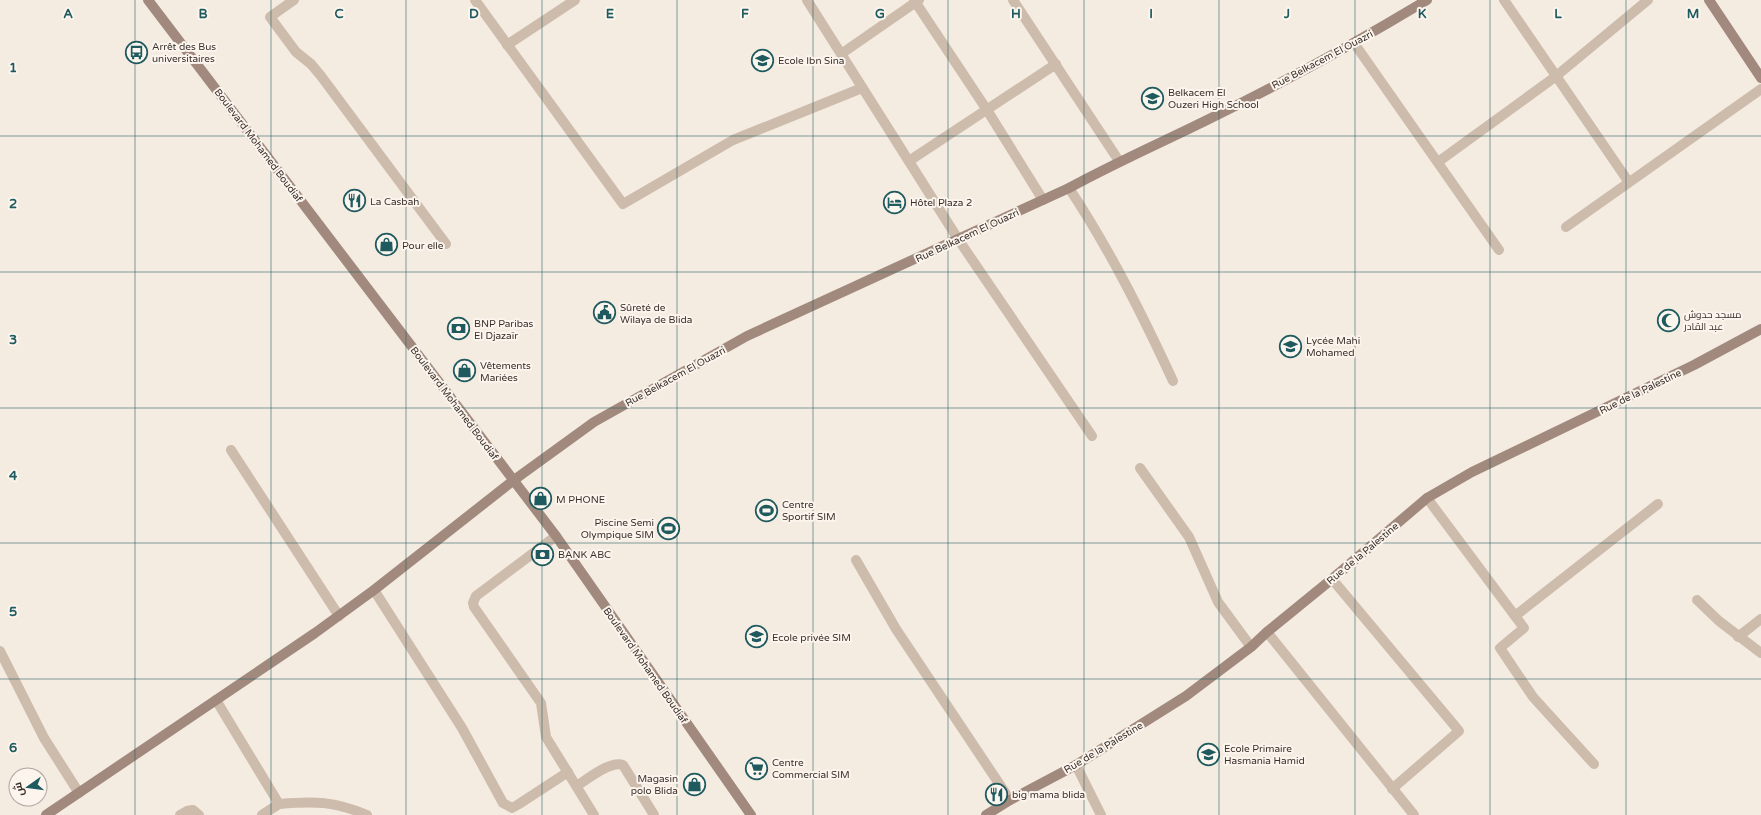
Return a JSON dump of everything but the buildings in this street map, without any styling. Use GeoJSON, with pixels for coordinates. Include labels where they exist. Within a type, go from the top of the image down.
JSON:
{"type":"FeatureCollection","features":[{"type":"Feature","properties":{"kind":"street","name":"Boulevard Mohamed Boudiaf"},"geometry":{"type":"LineString","coordinates":[[148,0],[556,536],[675,709],[751,815]]}},
{"type":"Feature","properties":{"kind":"street"},"geometry":{"type":"LineString","coordinates":[[294,0],[270,17],[296,52],[311,64],[321,76],[446,244]]}},
{"type":"Feature","properties":{"kind":"street"},"geometry":{"type":"LineString","coordinates":[[475,0],[623,204],[733,140],[862,88]]}},
{"type":"Feature","properties":{"kind":"street"},"geometry":{"type":"LineString","coordinates":[[507,45],[575,0]]}},
{"type":"Feature","properties":{"kind":"street"},"geometry":{"type":"LineString","coordinates":[[807,0],[958,239],[1092,436]]}},
{"type":"Feature","properties":{"kind":"street"},"geometry":{"type":"LineString","coordinates":[[1013,0],[1119,161]]}},
{"type":"Feature","properties":{"kind":"street","name":"Rue Belkacem El Ouazri"},"geometry":{"type":"LineString","coordinates":[[46,815],[339,616],[514,480],[594,422],[746,336],[1069,188],[1119,161],[1204,122],[1354,43],[1426,0]]}},
{"type":"Feature","properties":{"kind":"street"},"geometry":{"type":"LineString","coordinates":[[1504,0],[1555,77],[1628,181]]}},
{"type":"Feature","properties":{"kind":"street"},"geometry":{"type":"LineString","coordinates":[[1438,162],[1555,77],[1648,0]]}},
{"type":"Feature","properties":{"kind":"street"},"geometry":{"type":"LineString","coordinates":[[1709,0],[1761,78]]}},
{"type":"Feature","properties":{"kind":"street"},"geometry":{"type":"LineString","coordinates":[[841,54],[916,1],[987,110],[1043,200]]}},
{"type":"Feature","properties":{"kind":"street"},"geometry":{"type":"LineString","coordinates":[[1354,43],[1499,250]]}},
{"type":"Feature","properties":{"kind":"street"},"geometry":{"type":"LineString","coordinates":[[910,161],[1056,64]]}},
{"type":"Feature","properties":{"kind":"street"},"geometry":{"type":"LineString","coordinates":[[1566,227],[1628,181],[1761,89]]}},
{"type":"Feature","properties":{"kind":"street"},"geometry":{"type":"LineString","coordinates":[[1069,188],[1088,217],[1130,290],[1173,381]]}},
{"type":"Feature","properties":{"kind":"street","name":"Rue de la Palestine"},"geometry":{"type":"LineString","coordinates":[[986,815],[1010,800],[1076,766],[1186,696],[1252,647],[1267,632],[1427,498],[1472,472],[1694,365],[1761,329]]}},
{"type":"Feature","properties":{"kind":"street"},"geometry":{"type":"LineString","coordinates":[[231,450],[339,616]]}},
{"type":"Feature","properties":{"kind":"street"},"geometry":{"type":"LineString","coordinates":[[1140,468],[1189,537],[1218,602],[1252,647]]}},
{"type":"Feature","properties":{"kind":"street"},"geometry":{"type":"LineString","coordinates":[[1427,498],[1524,628],[1500,648],[1533,697],[1594,764]]}},
{"type":"Feature","properties":{"kind":"street"},"geometry":{"type":"LineString","coordinates":[[1515,616],[1658,504]]}},
{"type":"Feature","properties":{"kind":"street"},"geometry":{"type":"LineString","coordinates":[[556,536],[476,596],[473,603],[474,607],[541,703],[546,737],[594,815]]}},
{"type":"Feature","properties":{"kind":"street"},"geometry":{"type":"LineString","coordinates":[[856,560],[896,629],[1010,800]]}},
{"type":"Feature","properties":{"kind":"street"},"geometry":{"type":"LineString","coordinates":[[1332,579],[1459,731],[1392,789]]}},
{"type":"Feature","properties":{"kind":"street"},"geometry":{"type":"LineString","coordinates":[[374,590],[465,734],[503,803],[512,808],[568,772]]}},
{"type":"Feature","properties":{"kind":"street"},"geometry":{"type":"LineString","coordinates":[[1698,600],[1738,637],[1761,653]]}},
{"type":"Feature","properties":{"kind":"street"},"geometry":{"type":"LineString","coordinates":[[1738,637],[1761,619]]}},
{"type":"Feature","properties":{"kind":"street"},"geometry":{"type":"LineString","coordinates":[[1267,632],[1414,815]]}},
{"type":"Feature","properties":{"kind":"street"},"geometry":{"type":"LineString","coordinates":[[0,651],[44,738],[79,793]]}},
{"type":"Feature","properties":{"kind":"street"},"geometry":{"type":"LineString","coordinates":[[216,700],[279,804]]}},
{"type":"Feature","properties":{"kind":"street"},"geometry":{"type":"LineString","coordinates":[[577,786],[612,764],[620,763],[623,765],[654,815]]}},
{"type":"Feature","properties":{"kind":"street"},"geometry":{"type":"LineString","coordinates":[[1076,766],[1101,815]]}},
{"type":"Feature","properties":{"kind":"street"},"geometry":{"type":"LineString","coordinates":[[262,815],[279,804],[316,801],[350,808],[367,815]]}},
{"type":"Feature","properties":{"kind":"street"},"geometry":{"type":"LineString","coordinates":[[180,815],[187,811],[193,810],[199,815]]}},
{"type":"Feature","properties":{"kind":"place","name":"Arrêt des Bus universitaires"},"geometry":{"type":"Point","coordinates":[137,52]}},
{"type":"Feature","properties":{"kind":"place","name":"Ecole Ibn Sina"},"geometry":{"type":"Point","coordinates":[763,60]}},
{"type":"Feature","properties":{"kind":"place","name":"Belkacem El Ouzeri High School"},"geometry":{"type":"Point","coordinates":[1152,98]}},
{"type":"Feature","properties":{"kind":"place","name":"La Casbah"},"geometry":{"type":"Point","coordinates":[354,201]}},
{"type":"Feature","properties":{"kind":"place","name":"Hôtel Plaza 2"},"geometry":{"type":"Point","coordinates":[894,202]}},
{"type":"Feature","properties":{"kind":"place","name":"Pour elle"},"geometry":{"type":"Point","coordinates":[386,245]}},
{"type":"Feature","properties":{"kind":"place","name":"Sûreté de Wilaya de Blida"},"geometry":{"type":"Point","coordinates":[604,313]}},
{"type":"Feature","properties":{"kind":"place","name":"مسجد حدوش عبد القادر"},"geometry":{"type":"Point","coordinates":[1668,320]}},
{"type":"Feature","properties":{"kind":"place","name":"BNP Paribas El Djazaïr"},"geometry":{"type":"Point","coordinates":[458,329]}},
{"type":"Feature","properties":{"kind":"place","name":"Lycée Mahi Mohamed"},"geometry":{"type":"Point","coordinates":[1291,346]}},
{"type":"Feature","properties":{"kind":"place","name":"Vêtements Mariées"},"geometry":{"type":"Point","coordinates":[465,371]}},
{"type":"Feature","properties":{"kind":"place","name":"M PHONE"},"geometry":{"type":"Point","coordinates":[541,499]}},
{"type":"Feature","properties":{"kind":"place","name":"Centre Sportif SIM"},"geometry":{"type":"Point","coordinates":[767,510]}},
{"type":"Feature","properties":{"kind":"place","name":"Piscine Semi Olympique SIM"},"geometry":{"type":"Point","coordinates":[669,528]}},
{"type":"Feature","properties":{"kind":"place","name":"BANK ABC"},"geometry":{"type":"Point","coordinates":[543,554]}},
{"type":"Feature","properties":{"kind":"place","name":"Ecole privée SIM"},"geometry":{"type":"Point","coordinates":[757,637]}},
{"type":"Feature","properties":{"kind":"place","name":"Ecole Primaire Hasmania Hamid"},"geometry":{"type":"Point","coordinates":[1208,754]}},
{"type":"Feature","properties":{"kind":"place","name":"Centre Commercial SIM"},"geometry":{"type":"Point","coordinates":[757,768]}},
{"type":"Feature","properties":{"kind":"place","name":"Magasin polo Blida"},"geometry":{"type":"Point","coordinates":[694,784]}},
{"type":"Feature","properties":{"kind":"place","name":"big mama blida"},"geometry":{"type":"Point","coordinates":[996,794]}}]}
